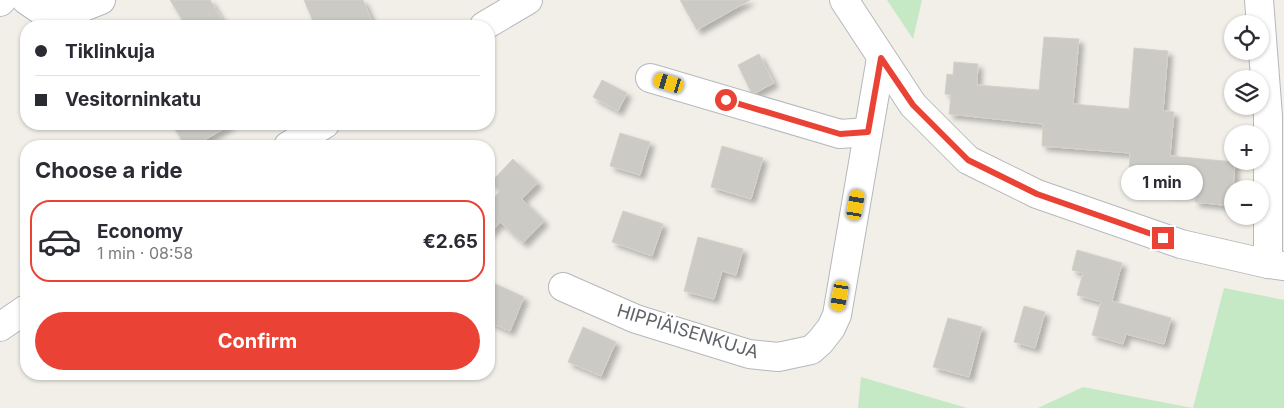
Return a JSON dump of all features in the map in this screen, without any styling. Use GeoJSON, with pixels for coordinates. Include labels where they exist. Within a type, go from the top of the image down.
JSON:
{"type":"FeatureCollection","features":[{"type":"Feature","properties":{"kind":"street"},"geometry":{"type":"LineString","coordinates":[[26,0],[48,15],[81,8],[101,0]]}},
{"type":"Feature","properties":{"kind":"street"},"geometry":{"type":"LineString","coordinates":[[494,20],[528,0]]}},
{"type":"Feature","properties":{"kind":"street"},"geometry":{"type":"LineString","coordinates":[[844,0],[913,105],[968,160],[1037,194],[1181,244],[1276,265],[1268,116],[1259,0]]}},
{"type":"Feature","properties":{"kind":"street","name":"HIPPIÄISENKUJA"},"geometry":{"type":"LineString","coordinates":[[563,287],[636,319],[749,354],[778,357],[811,350],[825,335],[837,315],[881,58]]}},
{"type":"Feature","properties":{"kind":"street"},"geometry":{"type":"LineString","coordinates":[[650,78],[840,134],[868,132]]}},
{"type":"Feature","properties":{"kind":"street"},"geometry":{"type":"LineString","coordinates":[[298,140],[315,130]]}},
{"type":"Feature","properties":{"kind":"street"},"geometry":{"type":"LineString","coordinates":[[0,327],[20,313]]}},
{"type":"Feature","properties":{"kind":"green space"},"geometry":{"type":"Polygon","coordinates":[[[887,0],[922,0],[913,39],[887,0]]]}},
{"type":"Feature","properties":{"kind":"green space"},"geometry":{"type":"Polygon","coordinates":[[[1224,288],[1284,300],[1284,408],[1193,408],[1224,288]]]}},
{"type":"Feature","properties":{"kind":"green space"},"geometry":{"type":"Polygon","coordinates":[[[861,377],[967,408],[858,408],[861,377]]]}},
{"type":"Feature","properties":{"kind":"green space"},"geometry":{"type":"Polygon","coordinates":[[[1083,387],[1193,408],[1038,408],[1083,387]]]}},
{"type":"Feature","properties":{"kind":"building"},"geometry":{"type":"Polygon","coordinates":[[[170,0],[210,0],[222,20],[182,20],[170,0]]]}},
{"type":"Feature","properties":{"kind":"building"},"geometry":{"type":"Polygon","coordinates":[[[304,0],[363,0],[371,20],[312,20],[304,0]]]}},
{"type":"Feature","properties":{"kind":"building"},"geometry":{"type":"Polygon","coordinates":[[[680,0],[750,0],[697,30],[680,0]]]}},
{"type":"Feature","properties":{"kind":"building"},"geometry":{"type":"Polygon","coordinates":[[[1044,37],[1079,39],[1073,104],[1129,109],[1134,48],[1168,51],[1163,111],[1174,112],[1170,156],[1224,161],[1224,170],[1234,170],[1234,180],[1224,180],[1224,205],[1195,202],[1195,194],[1166,192],[1167,176],[1129,172],[1130,153],[1042,146],[1043,124],[949,114],[951,95],[945,94],[947,74],[953,75],[954,62],[978,64],[977,85],[1039,90],[1044,37]]]}},
{"type":"Feature","properties":{"kind":"building"},"geometry":{"type":"Polygon","coordinates":[[[759,54],[774,83],[755,93],[751,92],[738,65],[759,54]]]}},
{"type":"Feature","properties":{"kind":"building"},"geometry":{"type":"Polygon","coordinates":[[[602,80],[627,93],[618,111],[593,97],[602,80]]]}},
{"type":"Feature","properties":{"kind":"building"},"geometry":{"type":"Polygon","coordinates":[[[176,130],[222,130],[204,140],[181,140],[176,130]]]}},
{"type":"Feature","properties":{"kind":"building"},"geometry":{"type":"Polygon","coordinates":[[[620,133],[650,142],[640,175],[610,166],[620,133]]]}},
{"type":"Feature","properties":{"kind":"building"},"geometry":{"type":"Polygon","coordinates":[[[722,146],[763,158],[751,199],[711,187],[722,146]]]}},
{"type":"Feature","properties":{"kind":"building"},"geometry":{"type":"Polygon","coordinates":[[[513,159],[538,183],[522,199],[544,221],[523,243],[500,222],[495,227],[495,196],[500,191],[495,186],[495,178],[513,159]]]}},
{"type":"Feature","properties":{"kind":"building"},"geometry":{"type":"Polygon","coordinates":[[[623,211],[663,224],[652,256],[612,242],[623,211]]]}},
{"type":"Feature","properties":{"kind":"building"},"geometry":{"type":"Polygon","coordinates":[[[698,237],[743,249],[736,275],[722,271],[714,299],[684,291],[698,237]]]}},
{"type":"Feature","properties":{"kind":"building"},"geometry":{"type":"Polygon","coordinates":[[[1077,250],[1122,263],[1112,301],[1171,318],[1164,344],[1126,334],[1123,344],[1092,335],[1101,302],[1077,295],[1083,273],[1072,270],[1077,250]]]}},
{"type":"Feature","properties":{"kind":"building"},"geometry":{"type":"Polygon","coordinates":[[[495,284],[524,297],[510,331],[495,325],[495,284]]]}},
{"type":"Feature","properties":{"kind":"building"},"geometry":{"type":"Polygon","coordinates":[[[1024,306],[1045,312],[1035,348],[1014,342],[1024,306]]]}},
{"type":"Feature","properties":{"kind":"building"},"geometry":{"type":"Polygon","coordinates":[[[948,318],[982,327],[969,377],[933,367],[948,318]]]}},
{"type":"Feature","properties":{"kind":"building"},"geometry":{"type":"Polygon","coordinates":[[[583,327],[616,342],[601,376],[568,362],[583,327]]]}},
{"type":"Feature","properties":{"kind":"route"},"geometry":{"type":"LineString","coordinates":[[726,100],[840,134],[868,132],[881,58],[913,105],[968,160],[1037,194],[1163,238]]}}]}
